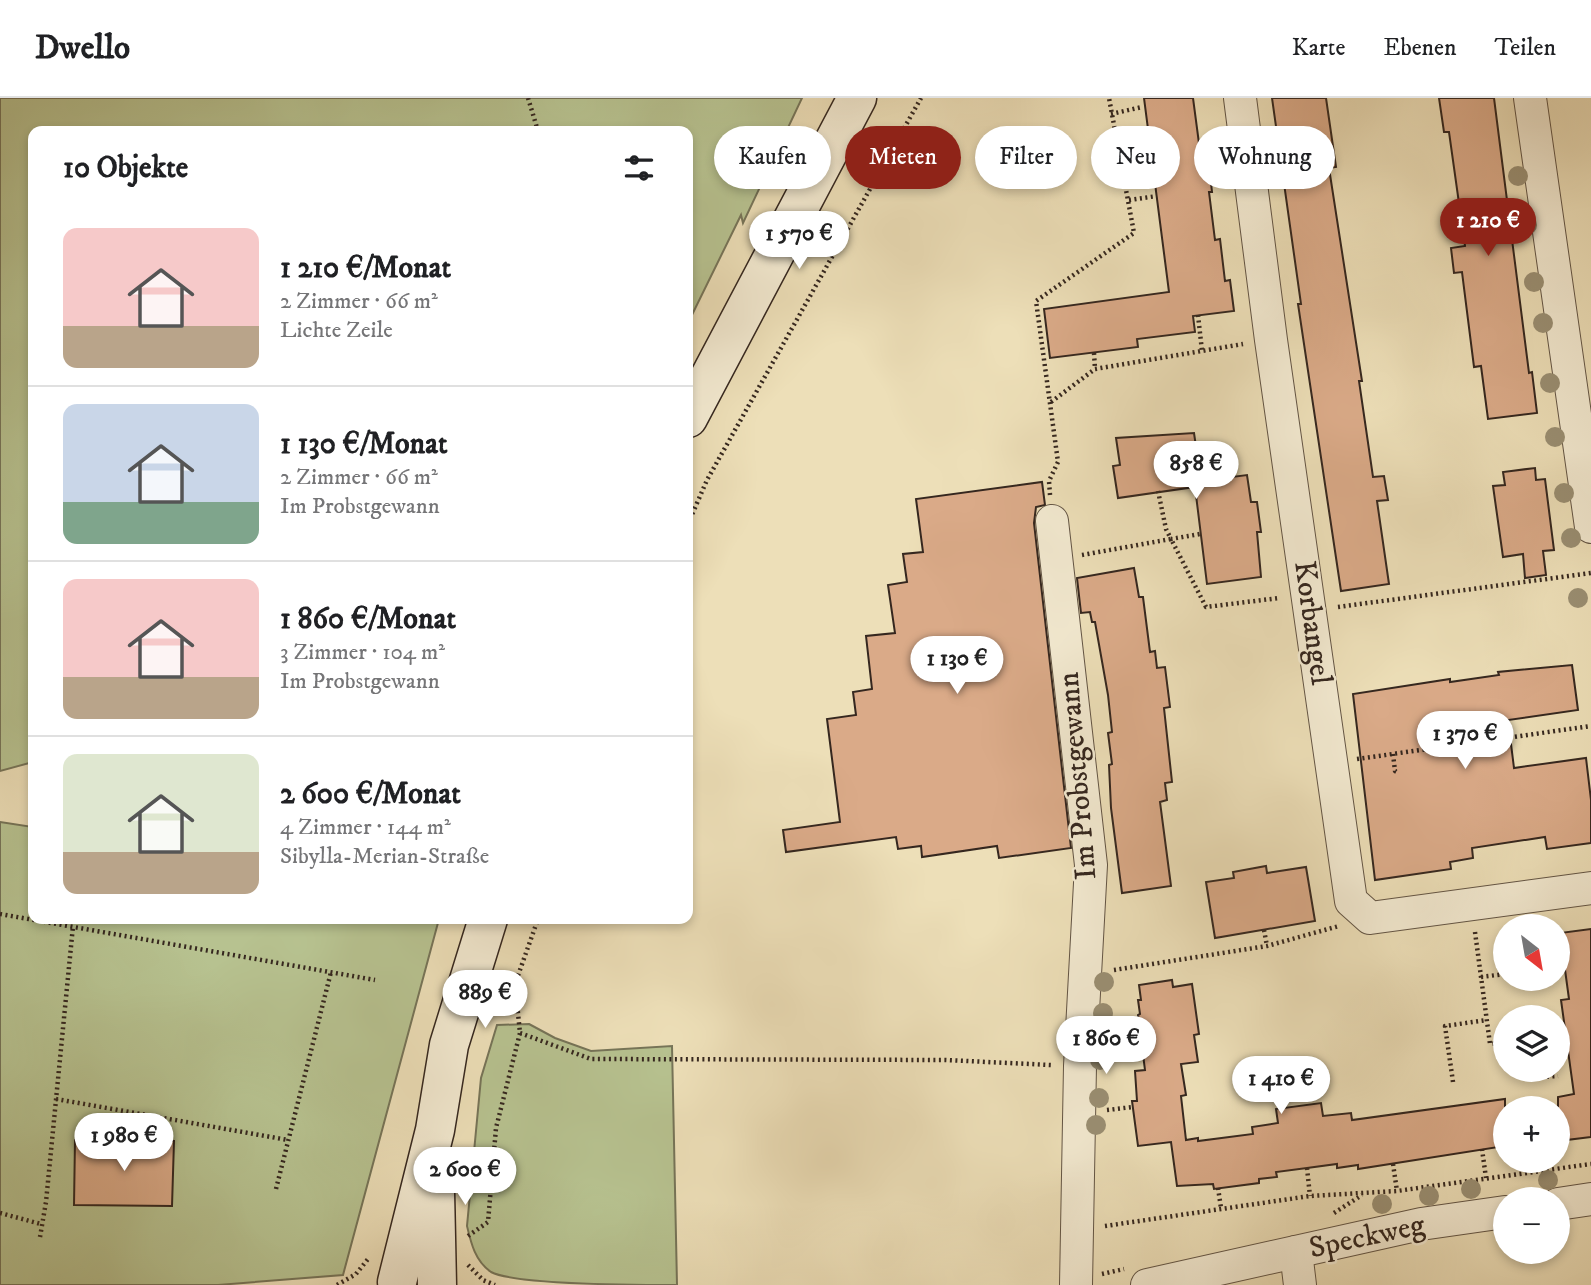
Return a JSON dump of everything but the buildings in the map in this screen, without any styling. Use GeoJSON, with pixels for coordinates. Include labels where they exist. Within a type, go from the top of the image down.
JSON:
{"type":"FeatureCollection","features":[{"type":"Feature","properties":{"kind":"main road"},"geometry":{"type":"LineString","coordinates":[[693,409],[857,98]]}},
{"type":"Feature","properties":{"kind":"main road"},"geometry":{"type":"LineString","coordinates":[[396,1276],[435,1130],[449,1045],[486,924]]}},
{"type":"Feature","properties":{"kind":"main road"},"geometry":{"type":"LineString","coordinates":[[435,1130],[437,1285]]}},
{"type":"Feature","properties":{"kind":"street","name":"Korbangel"},"geometry":{"type":"LineString","coordinates":[[1240,98],[1271,340],[1351,901],[1370,918]]}},
{"type":"Feature","properties":{"kind":"street"},"geometry":{"type":"LineString","coordinates":[[1530,98],[1591,527]]}},
{"type":"Feature","properties":{"kind":"street","name":"Im Probstgewann"},"geometry":{"type":"LineString","coordinates":[[1052,520],[1091,865],[1080,1066],[1076,1285]]}},
{"type":"Feature","properties":{"kind":"street"},"geometry":{"type":"LineString","coordinates":[[1370,918],[1591,888]]}},
{"type":"Feature","properties":{"kind":"street"},"geometry":{"type":"LineString","coordinates":[[1570,1202],[1591,1199]]}},
{"type":"Feature","properties":{"kind":"street","name":"Speckweg"},"geometry":{"type":"LineString","coordinates":[[1147,1285],[1422,1224],[1493,1214]]}},
{"type":"Feature","properties":{"kind":"street"},"geometry":{"type":"LineString","coordinates":[[1296,1252],[1300,1285]]}},
{"type":"Feature","properties":{"kind":"path"},"geometry":{"type":"LineString","coordinates":[[528,98],[536,126]]}},
{"type":"Feature","properties":{"kind":"path"},"geometry":{"type":"LineString","coordinates":[[693,512],[707,480],[921,98]]}},
{"type":"Feature","properties":{"kind":"path"},"geometry":{"type":"LineString","coordinates":[[1052,520],[1049,481],[1058,462],[1036,301],[1134,233],[1109,98]]}},
{"type":"Feature","properties":{"kind":"path"},"geometry":{"type":"LineString","coordinates":[[1111,114],[1142,107]]}},
{"type":"Feature","properties":{"kind":"path"},"geometry":{"type":"LineString","coordinates":[[1129,200],[1157,196]]}},
{"type":"Feature","properties":{"kind":"path"},"geometry":{"type":"LineString","coordinates":[[1198,315],[1202,351]]}},
{"type":"Feature","properties":{"kind":"path"},"geometry":{"type":"LineString","coordinates":[[1050,402],[1095,369],[1271,340]]}},
{"type":"Feature","properties":{"kind":"path"},"geometry":{"type":"LineString","coordinates":[[1094,353],[1095,369]]}},
{"type":"Feature","properties":{"kind":"path"},"geometry":{"type":"LineString","coordinates":[[1158,491],[1166,529],[1206,607],[1309,603],[1591,573]]}},
{"type":"Feature","properties":{"kind":"path"},"geometry":{"type":"LineString","coordinates":[[1056,559],[1200,534]]}},
{"type":"Feature","properties":{"kind":"path"},"geometry":{"type":"LineString","coordinates":[[1332,762],[1591,726]]}},
{"type":"Feature","properties":{"kind":"path"},"geometry":{"type":"LineString","coordinates":[[1393,754],[1395,771],[1399,773]]}},
{"type":"Feature","properties":{"kind":"path"},"geometry":{"type":"LineString","coordinates":[[0,914],[28,919]]}},
{"type":"Feature","properties":{"kind":"path"},"geometry":{"type":"LineString","coordinates":[[1085,975],[1267,946],[1370,918]]}},
{"type":"Feature","properties":{"kind":"path"},"geometry":{"type":"LineString","coordinates":[[61,924],[376,980]]}},
{"type":"Feature","properties":{"kind":"path"},"geometry":{"type":"LineString","coordinates":[[467,1236],[488,1222],[496,1128],[520,1033],[515,984],[536,924]]}},
{"type":"Feature","properties":{"kind":"path"},"geometry":{"type":"LineString","coordinates":[[40,1237],[73,926]]}},
{"type":"Feature","properties":{"kind":"path"},"geometry":{"type":"LineString","coordinates":[[1264,930],[1267,946]]}},
{"type":"Feature","properties":{"kind":"path"},"geometry":{"type":"LineString","coordinates":[[1475,935],[1490,1044],[1493,1044]]}},
{"type":"Feature","properties":{"kind":"path"},"geometry":{"type":"LineString","coordinates":[[276,1189],[331,972]]}},
{"type":"Feature","properties":{"kind":"path"},"geometry":{"type":"LineString","coordinates":[[1481,977],[1493,976]]}},
{"type":"Feature","properties":{"kind":"path"},"geometry":{"type":"LineString","coordinates":[[1453,1082],[1445,1026],[1487,1020]]}},
{"type":"Feature","properties":{"kind":"path"},"geometry":{"type":"LineString","coordinates":[[520,1033],[591,1059],[945,1060],[1080,1066]]}},
{"type":"Feature","properties":{"kind":"path"},"geometry":{"type":"LineString","coordinates":[[56,1099],[288,1140]]}},
{"type":"Feature","properties":{"kind":"path"},"geometry":{"type":"LineString","coordinates":[[1482,1149],[1486,1178]]}},
{"type":"Feature","properties":{"kind":"path"},"geometry":{"type":"LineString","coordinates":[[1393,1164],[1397,1191]]}},
{"type":"Feature","properties":{"kind":"path"},"geometry":{"type":"LineString","coordinates":[[1077,1230],[1310,1196],[1397,1191],[1591,1164]]}},
{"type":"Feature","properties":{"kind":"path"},"geometry":{"type":"LineString","coordinates":[[1307,1168],[1310,1196]]}},
{"type":"Feature","properties":{"kind":"path"},"geometry":{"type":"LineString","coordinates":[[1218,1188],[1221,1209]]}},
{"type":"Feature","properties":{"kind":"path"},"geometry":{"type":"LineString","coordinates":[[0,1213],[41,1224]]}},
{"type":"Feature","properties":{"kind":"path"},"geometry":{"type":"LineString","coordinates":[[337,1285],[356,1274],[396,1276]]}},
{"type":"Feature","properties":{"kind":"green space"},"geometry":{"type":"Polygon","coordinates":[[[0,98],[802,98],[789,126],[714,126],[714,189],[759,189],[743,223],[741,215],[693,313],[693,126],[28,126],[28,763],[0,771],[0,98]]]}},
{"type":"Feature","properties":{"kind":"green space"},"geometry":{"type":"Polygon","coordinates":[[[0,822],[28,826],[28,924],[438,924],[343,1275],[218,1285],[0,1285],[0,822]]]}},
{"type":"Feature","properties":{"kind":"green space"},"geometry":{"type":"Polygon","coordinates":[[[529,1024],[555,1038],[591,1051],[672,1046],[677,1285],[526,1280],[491,1272],[477,1257],[467,1226],[481,1078],[497,1025],[529,1024]]]}}]}
